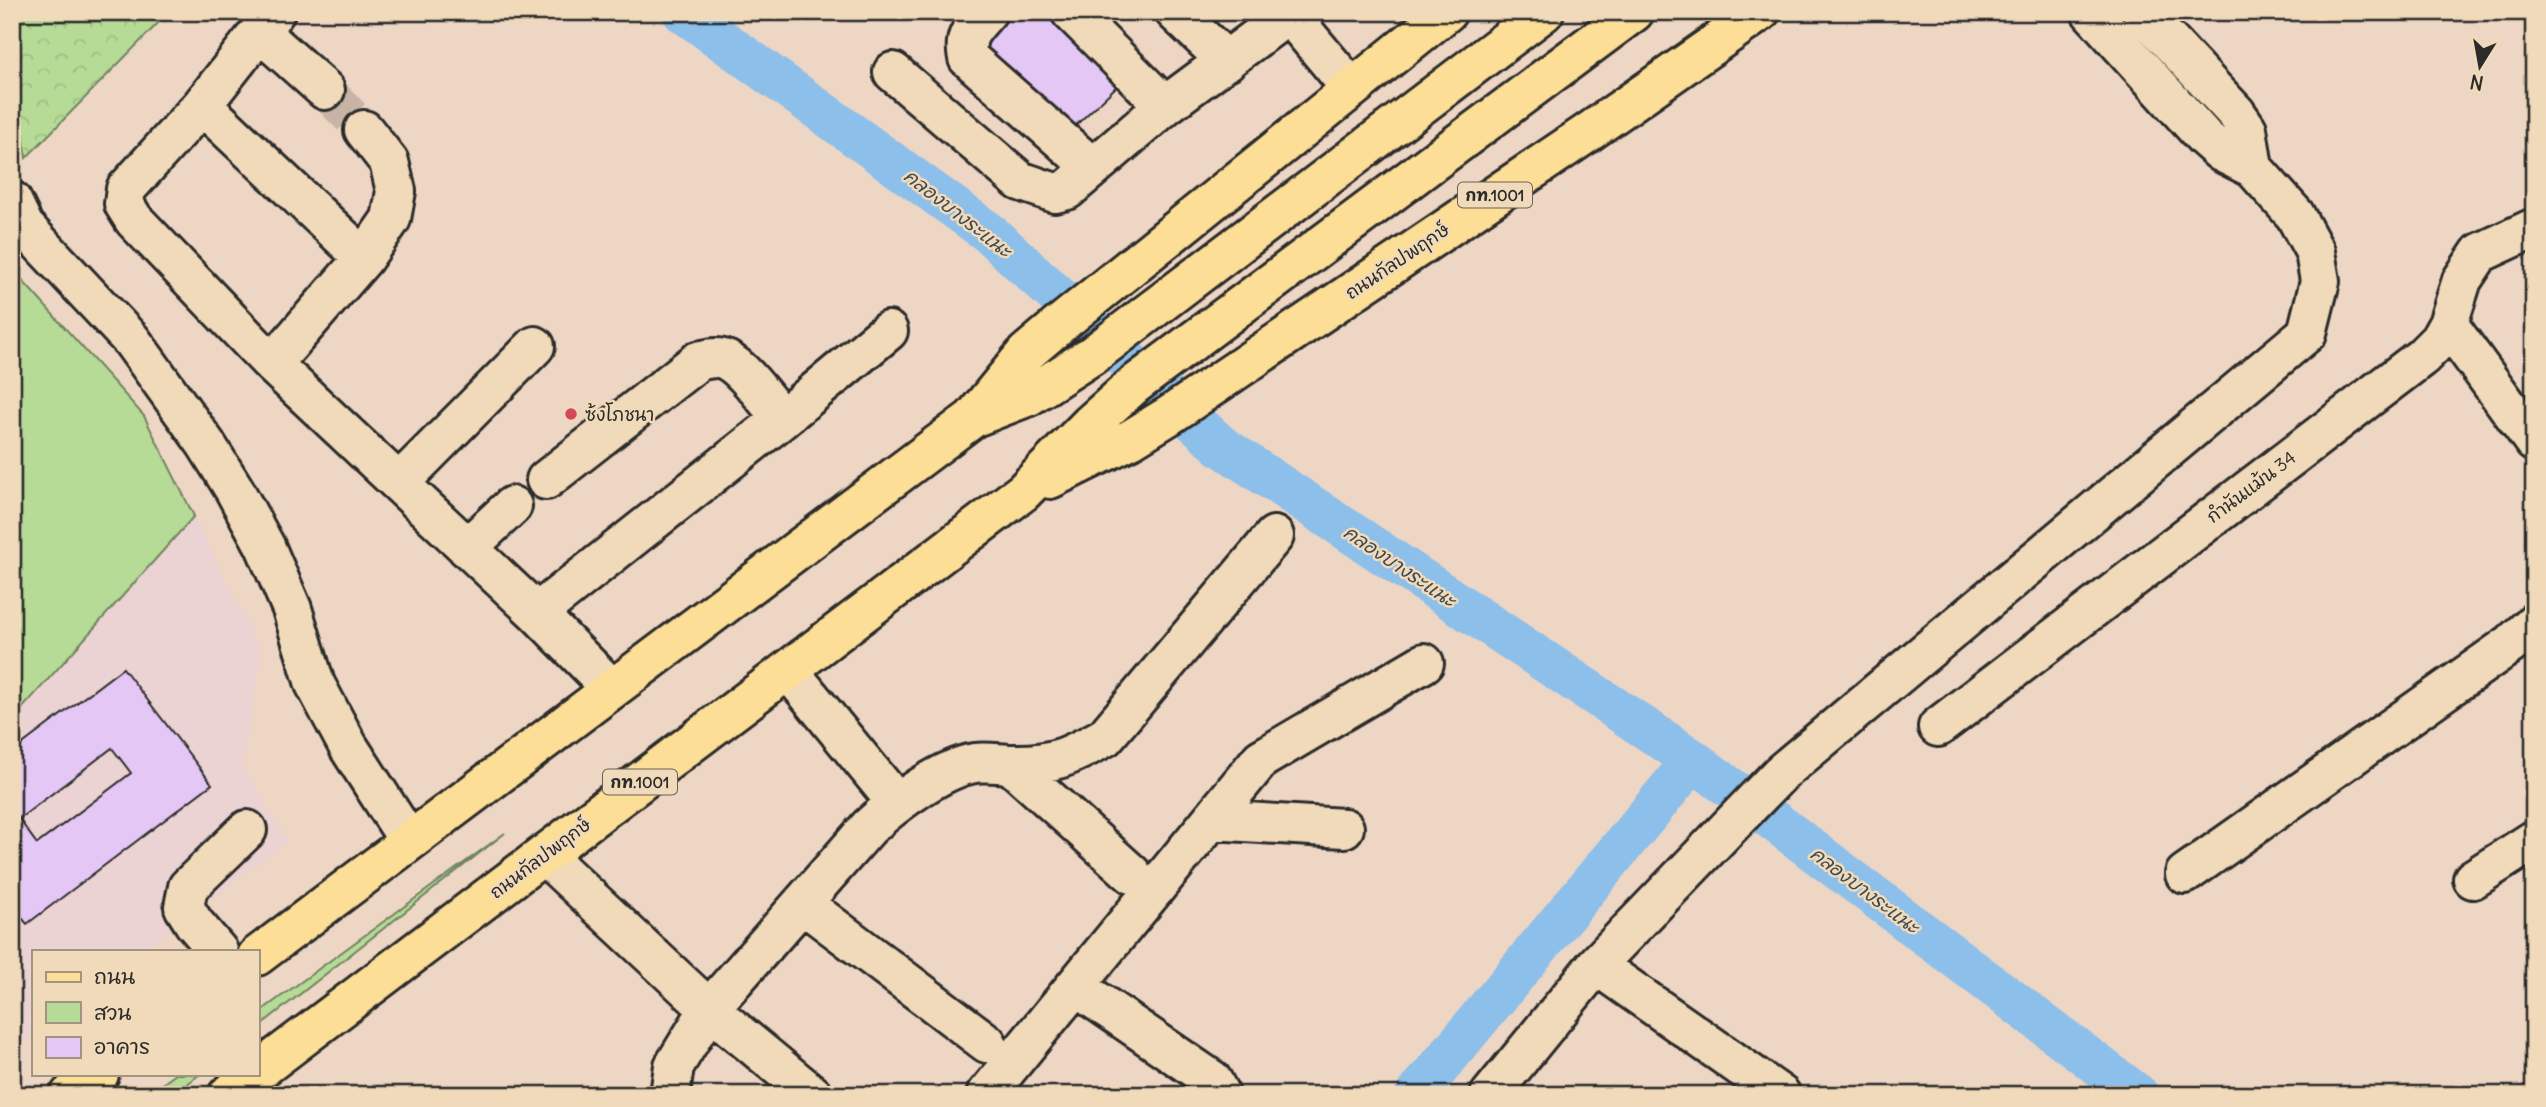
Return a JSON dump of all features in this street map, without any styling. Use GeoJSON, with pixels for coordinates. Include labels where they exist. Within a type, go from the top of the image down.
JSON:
{"type":"FeatureCollection","features":[{"type":"Feature","properties":{"kind":"main road"},"geometry":{"type":"LineString","coordinates":[[259,954],[973,418],[1027,353],[1059,325],[1447,12]]}},
{"type":"Feature","properties":{"kind":"main road"},"geometry":{"type":"LineString","coordinates":[[973,418],[1030,396],[1094,354],[1544,12]]}},
{"type":"Feature","properties":{"kind":"main road","name":"ถนนกัลปพฤกษ์"},"geometry":{"type":"LineString","coordinates":[[259,1071],[1023,492],[1090,424],[1134,386],[1633,12]]}},
{"type":"Feature","properties":{"kind":"main road","name":"ถนนกัลปพฤกษ์"},"geometry":{"type":"LineString","coordinates":[[1023,492],[1130,439],[1170,415],[1586,134],[1760,12]]}},
{"type":"Feature","properties":{"kind":"main road"},"geometry":{"type":"LineString","coordinates":[[71,1095],[96,1076]]}},
{"type":"Feature","properties":{"kind":"main road","name":"ถนนกัลปพฤกษ์"},"geometry":{"type":"LineString","coordinates":[[228,1095],[252,1076]]}},
{"type":"Feature","properties":{"kind":"street"},"geometry":{"type":"LineString","coordinates":[[987,12],[964,44],[968,58],[1093,168]]}},
{"type":"Feature","properties":{"kind":"street"},"geometry":{"type":"LineString","coordinates":[[1071,12],[1165,106]]}},
{"type":"Feature","properties":{"kind":"street"},"geometry":{"type":"LineString","coordinates":[[1175,12],[1227,61]]}},
{"type":"Feature","properties":{"kind":"street"},"geometry":{"type":"LineString","coordinates":[[1490,1095],[1596,965],[1781,773],[2307,333],[2319,281],[2315,253],[2295,215],[2253,168],[2221,152],[2203,137],[2091,12]]}},
{"type":"Feature","properties":{"kind":"street"},"geometry":{"type":"LineString","coordinates":[[2142,12],[2248,129],[2253,168]]}},
{"type":"Feature","properties":{"kind":"street"},"geometry":{"type":"LineString","coordinates":[[893,72],[1020,181],[1055,193],[1067,190],[1165,106],[1290,13],[1351,88]]}},
{"type":"Feature","properties":{"kind":"street"},"geometry":{"type":"LineString","coordinates":[[325,90],[268,22],[202,105],[126,189],[124,204],[134,220],[272,364],[537,613],[611,688]]}},
{"type":"Feature","properties":{"kind":"street"},"geometry":{"type":"LineString","coordinates":[[202,105],[364,258]]}},
{"type":"Feature","properties":{"kind":"street"},"geometry":{"type":"LineString","coordinates":[[272,364],[364,258],[391,219],[396,191],[389,162],[364,130]]}},
{"type":"Feature","properties":{"kind":"street"},"geometry":{"type":"LineString","coordinates":[[12,201],[24,226],[132,341],[206,444],[265,546],[292,609],[315,684],[348,747],[409,841]]}},
{"type":"Feature","properties":{"kind":"street","name":"กำนันแม้น 34"},"geometry":{"type":"LineString","coordinates":[[1937,727],[2422,357],[2439,340],[2448,324],[2462,280],[2480,253],[2534,228]]}},
{"type":"Feature","properties":{"kind":"street"},"geometry":{"type":"LineString","coordinates":[[2448,324],[2534,442]]}},
{"type":"Feature","properties":{"kind":"street"},"geometry":{"type":"LineString","coordinates":[[537,613],[782,419],[888,331]]}},
{"type":"Feature","properties":{"kind":"street"},"geometry":{"type":"LineString","coordinates":[[398,483],[535,346]]}},
{"type":"Feature","properties":{"kind":"street"},"geometry":{"type":"LineString","coordinates":[[546,480],[698,361],[711,358],[726,360],[739,370],[782,419]]}},
{"type":"Feature","properties":{"kind":"street"},"geometry":{"type":"LineString","coordinates":[[467,548],[512,506]]}},
{"type":"Feature","properties":{"kind":"street"},"geometry":{"type":"LineString","coordinates":[[670,1095],[674,1066],[709,1009],[869,827],[896,802],[953,770],[975,762],[1043,764],[1068,757],[1105,737],[1274,536]]}},
{"type":"Feature","properties":{"kind":"street"},"geometry":{"type":"LineString","coordinates":[[2185,874],[2511,644],[2534,623]]}},
{"type":"Feature","properties":{"kind":"street"},"geometry":{"type":"LineString","coordinates":[[986,1095],[1261,759],[1424,663]]}},
{"type":"Feature","properties":{"kind":"street"},"geometry":{"type":"LineString","coordinates":[[789,671],[896,802]]}},
{"type":"Feature","properties":{"kind":"street"},"geometry":{"type":"LineString","coordinates":[[1010,764],[1132,874]]}},
{"type":"Feature","properties":{"kind":"street"},"geometry":{"type":"LineString","coordinates":[[1212,820],[1344,828]]}},
{"type":"Feature","properties":{"kind":"street"},"geometry":{"type":"LineString","coordinates":[[217,950],[184,907],[188,887],[247,830]]}},
{"type":"Feature","properties":{"kind":"street"},"geometry":{"type":"LineString","coordinates":[[2473,879],[2534,841]]}},
{"type":"Feature","properties":{"kind":"street"},"geometry":{"type":"LineString","coordinates":[[544,855],[709,1009],[813,1095]]}},
{"type":"Feature","properties":{"kind":"street"},"geometry":{"type":"LineString","coordinates":[[803,904],[987,1043]]}},
{"type":"Feature","properties":{"kind":"street"},"geometry":{"type":"LineString","coordinates":[[1596,965],[1781,1095]]}},
{"type":"Feature","properties":{"kind":"street"},"geometry":{"type":"LineString","coordinates":[[1075,986],[1212,1080],[1220,1095]]}},
{"type":"Feature","properties":{"kind":"shaded area"},"geometry":{"type":"Polygon","coordinates":[[[194,516],[262,654],[241,764],[288,841],[143,950],[32,950],[32,1035],[12,1050],[12,720],[194,516]]]}},
{"type":"Feature","properties":{"kind":"green space"},"geometry":{"type":"Polygon","coordinates":[[[12,12],[169,12],[26,158],[12,36],[12,12]]]}},
{"type":"Feature","properties":{"kind":"green space"},"geometry":{"type":"Polygon","coordinates":[[[12,269],[144,416],[194,516],[12,720],[12,269]]]}},
{"type":"Feature","properties":{"kind":"green space"},"geometry":{"type":"Polygon","coordinates":[[[505,833],[259,1026],[259,1013],[505,833]]]}},
{"type":"Feature","properties":{"kind":"green space"},"geometry":{"type":"Polygon","coordinates":[[[173,1076],[197,1076],[173,1095],[147,1095],[173,1076]]]}},
{"type":"Feature","properties":{"kind":"building"},"geometry":{"type":"Polygon","coordinates":[[[1012,12],[1045,12],[1119,84],[1070,131],[977,49],[1012,12]]]}},
{"type":"Feature","properties":{"kind":"building"},"geometry":{"type":"Polygon","coordinates":[[[123,668],[212,784],[27,924],[12,906],[12,752],[123,668]],[[112,748],[19,819],[37,844],[131,773],[112,748]]]}},
{"type":"Feature","properties":{"kind":"waterway","name":"คลองบางระแนะ"},"geometry":{"type":"LineString","coordinates":[[683,12],[988,232],[1221,446],[1693,760],[2138,1095]]}},
{"type":"Feature","properties":{"kind":"waterway"},"geometry":{"type":"LineString","coordinates":[[1416,1095],[1693,760]]}},
{"type":"Feature","properties":{"kind":"tunnel"},"geometry":{"type":"LineString","coordinates":[[325,90],[364,130]]}},
{"type":"Feature","properties":{"kind":"place","name":"ซ้งโภชนา"},"geometry":{"type":"Point","coordinates":[571,414]}}]}
